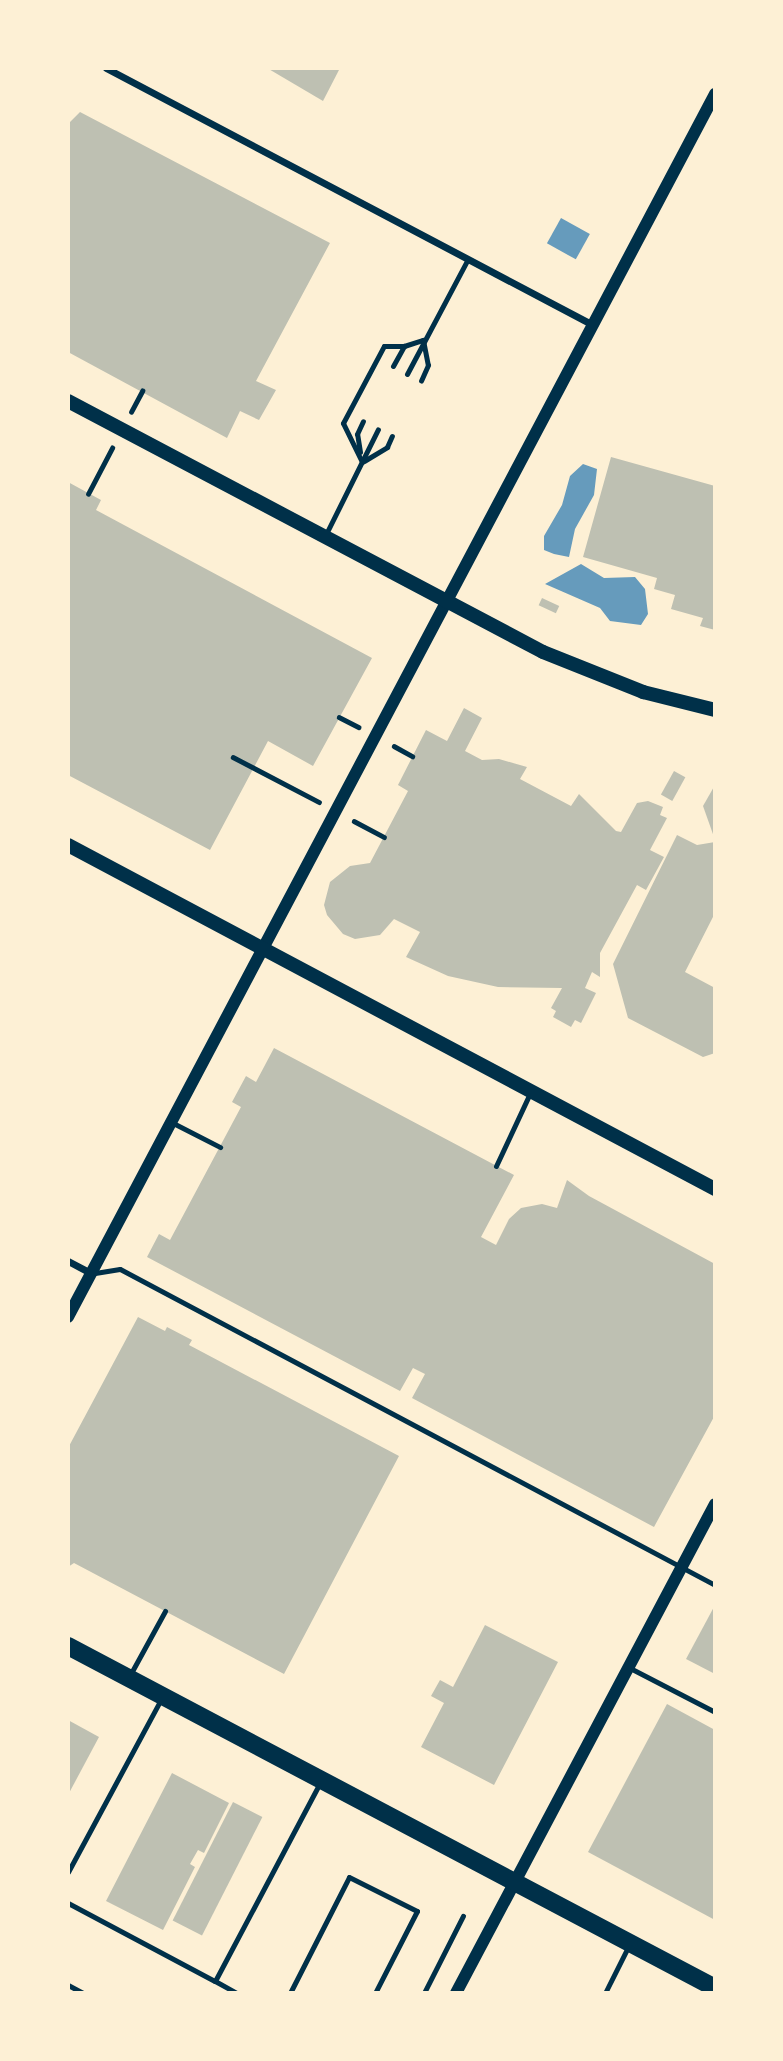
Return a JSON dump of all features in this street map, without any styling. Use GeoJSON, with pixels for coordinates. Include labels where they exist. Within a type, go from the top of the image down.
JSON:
{"type":"FeatureCollection","features":[{"type":"Feature","properties":{"kind":"main road"},"geometry":{"type":"LineString","coordinates":[[68,401],[543,652],[642,692],[715,710]]}},
{"type":"Feature","properties":{"kind":"main road"},"geometry":{"type":"LineString","coordinates":[[68,845],[715,1189]]}},
{"type":"Feature","properties":{"kind":"main road"},"geometry":{"type":"LineString","coordinates":[[68,1646],[714,1990]]}},
{"type":"Feature","properties":{"kind":"street"},"geometry":{"type":"LineString","coordinates":[[106,68],[593,325]]}},
{"type":"Feature","properties":{"kind":"street"},"geometry":{"type":"LineString","coordinates":[[68,1317],[715,94]]}},
{"type":"Feature","properties":{"kind":"street"},"geometry":{"type":"LineString","coordinates":[[68,1261],[92,1273]]}},
{"type":"Feature","properties":{"kind":"street"},"geometry":{"type":"LineString","coordinates":[[456,1993],[715,1504]]}},
{"type":"Feature","properties":{"kind":"lane"},"geometry":{"type":"LineString","coordinates":[[407,374],[468,259]]}},
{"type":"Feature","properties":{"kind":"lane"},"geometry":{"type":"LineString","coordinates":[[362,462],[343,423],[384,346],[404,346],[423,340]]}},
{"type":"Feature","properties":{"kind":"lane"},"geometry":{"type":"LineString","coordinates":[[421,381],[428,365],[423,340]]}},
{"type":"Feature","properties":{"kind":"lane"},"geometry":{"type":"LineString","coordinates":[[393,366],[404,346]]}},
{"type":"Feature","properties":{"kind":"lane"},"geometry":{"type":"LineString","coordinates":[[362,462],[357,434],[363,421]]}},
{"type":"Feature","properties":{"kind":"lane"},"geometry":{"type":"LineString","coordinates":[[325,536],[378,429]]}},
{"type":"Feature","properties":{"kind":"lane"},"geometry":{"type":"LineString","coordinates":[[362,462],[387,447],[392,436]]}},
{"type":"Feature","properties":{"kind":"lane"},"geometry":{"type":"LineString","coordinates":[[496,1166],[531,1091]]}},
{"type":"Feature","properties":{"kind":"lane"},"geometry":{"type":"LineString","coordinates":[[172,1122],[220,1147]]}},
{"type":"Feature","properties":{"kind":"lane"},"geometry":{"type":"LineString","coordinates":[[92,1273],[120,1269],[715,1586]]}},
{"type":"Feature","properties":{"kind":"lane"},"geometry":{"type":"LineString","coordinates":[[128,1678],[165,1611]]}},
{"type":"Feature","properties":{"kind":"lane"},"geometry":{"type":"LineString","coordinates":[[628,1667],[715,1712]]}},
{"type":"Feature","properties":{"kind":"lane"},"geometry":{"type":"LineString","coordinates":[[68,1872],[162,1696]]}},
{"type":"Feature","properties":{"kind":"lane"},"geometry":{"type":"LineString","coordinates":[[215,1981],[322,1780]]}},
{"type":"Feature","properties":{"kind":"lane"},"geometry":{"type":"LineString","coordinates":[[290,1993],[349,1877],[416,1911],[375,1993]]}},
{"type":"Feature","properties":{"kind":"lane"},"geometry":{"type":"LineString","coordinates":[[68,1903],[237,1993]]}},
{"type":"Feature","properties":{"kind":"lane"},"geometry":{"type":"LineString","coordinates":[[605,1993],[630,1944]]}},
{"type":"Feature","properties":{"kind":"lane"},"geometry":{"type":"LineString","coordinates":[[68,1985],[83,1993]]}},
{"type":"Feature","properties":{"kind":"path"},"geometry":{"type":"LineString","coordinates":[[233,757],[325,806]]}},
{"type":"Feature","properties":{"kind":"path"},"geometry":{"type":"LineString","coordinates":[[349,818],[384,837]]}},
{"type":"Feature","properties":{"kind":"path"},"geometry":{"type":"LineString","coordinates":[[424,1993],[463,1916]]}},
{"type":"Feature","properties":{"kind":"water"},"geometry":{"type":"Polygon","coordinates":[[[561,218],[590,234],[576,259],[547,243],[561,218]]]}},
{"type":"Feature","properties":{"kind":"water"},"geometry":{"type":"Polygon","coordinates":[[[583,464],[597,469],[594,495],[575,529],[569,557],[554,554],[544,550],[544,536],[562,505],[570,476],[583,464]]]}},
{"type":"Feature","properties":{"kind":"water"},"geometry":{"type":"Polygon","coordinates":[[[581,564],[604,578],[635,577],[645,589],[648,614],[641,625],[610,621],[600,608],[545,584],[581,564]]]}},
{"type":"Feature","properties":{"kind":"building"},"geometry":{"type":"Polygon","coordinates":[[[267,68],[340,68],[323,101],[267,68]]]}},
{"type":"Feature","properties":{"kind":"building"},"geometry":{"type":"Polygon","coordinates":[[[80,112],[330,243],[256,381],[276,390],[259,420],[240,411],[227,438],[68,352],[68,124],[80,112]]]}},
{"type":"Feature","properties":{"kind":"building"},"geometry":{"type":"Polygon","coordinates":[[[611,457],[715,486],[715,630],[700,626],[703,618],[671,609],[675,595],[654,589],[657,578],[583,557],[611,457]]]}},
{"type":"Feature","properties":{"kind":"building"},"geometry":{"type":"Polygon","coordinates":[[[68,482],[101,500],[96,510],[372,658],[313,766],[268,741],[210,850],[68,775],[68,482]]]}},
{"type":"Feature","properties":{"kind":"building"},"geometry":{"type":"Polygon","coordinates":[[[542,598],[559,606],[556,613],[539,605],[542,598]]]}},
{"type":"Feature","properties":{"kind":"building"},"geometry":{"type":"Polygon","coordinates":[[[464,708],[482,718],[465,751],[482,760],[499,759],[527,767],[520,779],[571,806],[579,794],[616,831],[621,832],[637,803],[648,801],[663,807],[660,815],[667,818],[650,850],[664,857],[646,890],[637,885],[600,953],[600,977],[592,972],[585,988],[596,993],[581,1023],[575,1020],[571,1027],[553,1017],[556,1011],[551,1008],[562,988],[498,987],[448,976],[406,957],[420,932],[394,919],[380,935],[355,939],[343,934],[327,915],[324,905],[330,882],[350,866],[370,863],[408,791],[398,785],[426,730],[447,741],[464,708]]]}},
{"type":"Feature","properties":{"kind":"building"},"geometry":{"type":"Polygon","coordinates":[[[674,771],[685,777],[672,801],[661,795],[674,771]]]}},
{"type":"Feature","properties":{"kind":"building"},"geometry":{"type":"Polygon","coordinates":[[[715,785],[715,837],[714,837],[703,806],[715,785]]]}},
{"type":"Feature","properties":{"kind":"building"},"geometry":{"type":"Polygon","coordinates":[[[677,835],[697,845],[715,842],[715,913],[685,972],[715,988],[715,1053],[703,1057],[628,1018],[613,964],[677,835]]]}},
{"type":"Feature","properties":{"kind":"building"},"geometry":{"type":"Polygon","coordinates":[[[274,1048],[514,1175],[481,1237],[496,1245],[509,1219],[521,1208],[542,1204],[557,1208],[567,1180],[589,1196],[715,1264],[715,1415],[654,1527],[412,1398],[425,1374],[413,1368],[400,1391],[147,1257],[159,1234],[170,1240],[241,1107],[232,1102],[246,1076],[256,1082],[274,1048]]]}},
{"type":"Feature","properties":{"kind":"building"},"geometry":{"type":"Polygon","coordinates":[[[138,1317],[165,1331],[167,1327],[192,1340],[189,1345],[399,1456],[284,1674],[74,1563],[68,1567],[68,1448],[138,1317]]]}},
{"type":"Feature","properties":{"kind":"building"},"geometry":{"type":"Polygon","coordinates":[[[715,1605],[715,1674],[686,1659],[715,1605]]]}},
{"type":"Feature","properties":{"kind":"building"},"geometry":{"type":"Polygon","coordinates":[[[485,1625],[558,1662],[494,1785],[421,1747],[444,1703],[431,1696],[440,1680],[453,1687],[485,1625]]]}},
{"type":"Feature","properties":{"kind":"building"},"geometry":{"type":"Polygon","coordinates":[[[667,1704],[715,1730],[715,1920],[588,1852],[667,1704]]]}},
{"type":"Feature","properties":{"kind":"building"},"geometry":{"type":"Polygon","coordinates":[[[68,1720],[99,1737],[68,1795],[68,1720]]]}},
{"type":"Feature","properties":{"kind":"building"},"geometry":{"type":"Polygon","coordinates":[[[172,1773],[229,1803],[204,1853],[198,1850],[190,1864],[195,1867],[163,1930],[106,1901],[172,1773]]]}},
{"type":"Feature","properties":{"kind":"building"},"geometry":{"type":"Polygon","coordinates":[[[233,1802],[262,1817],[202,1935],[173,1921],[233,1802]]]}}]}
